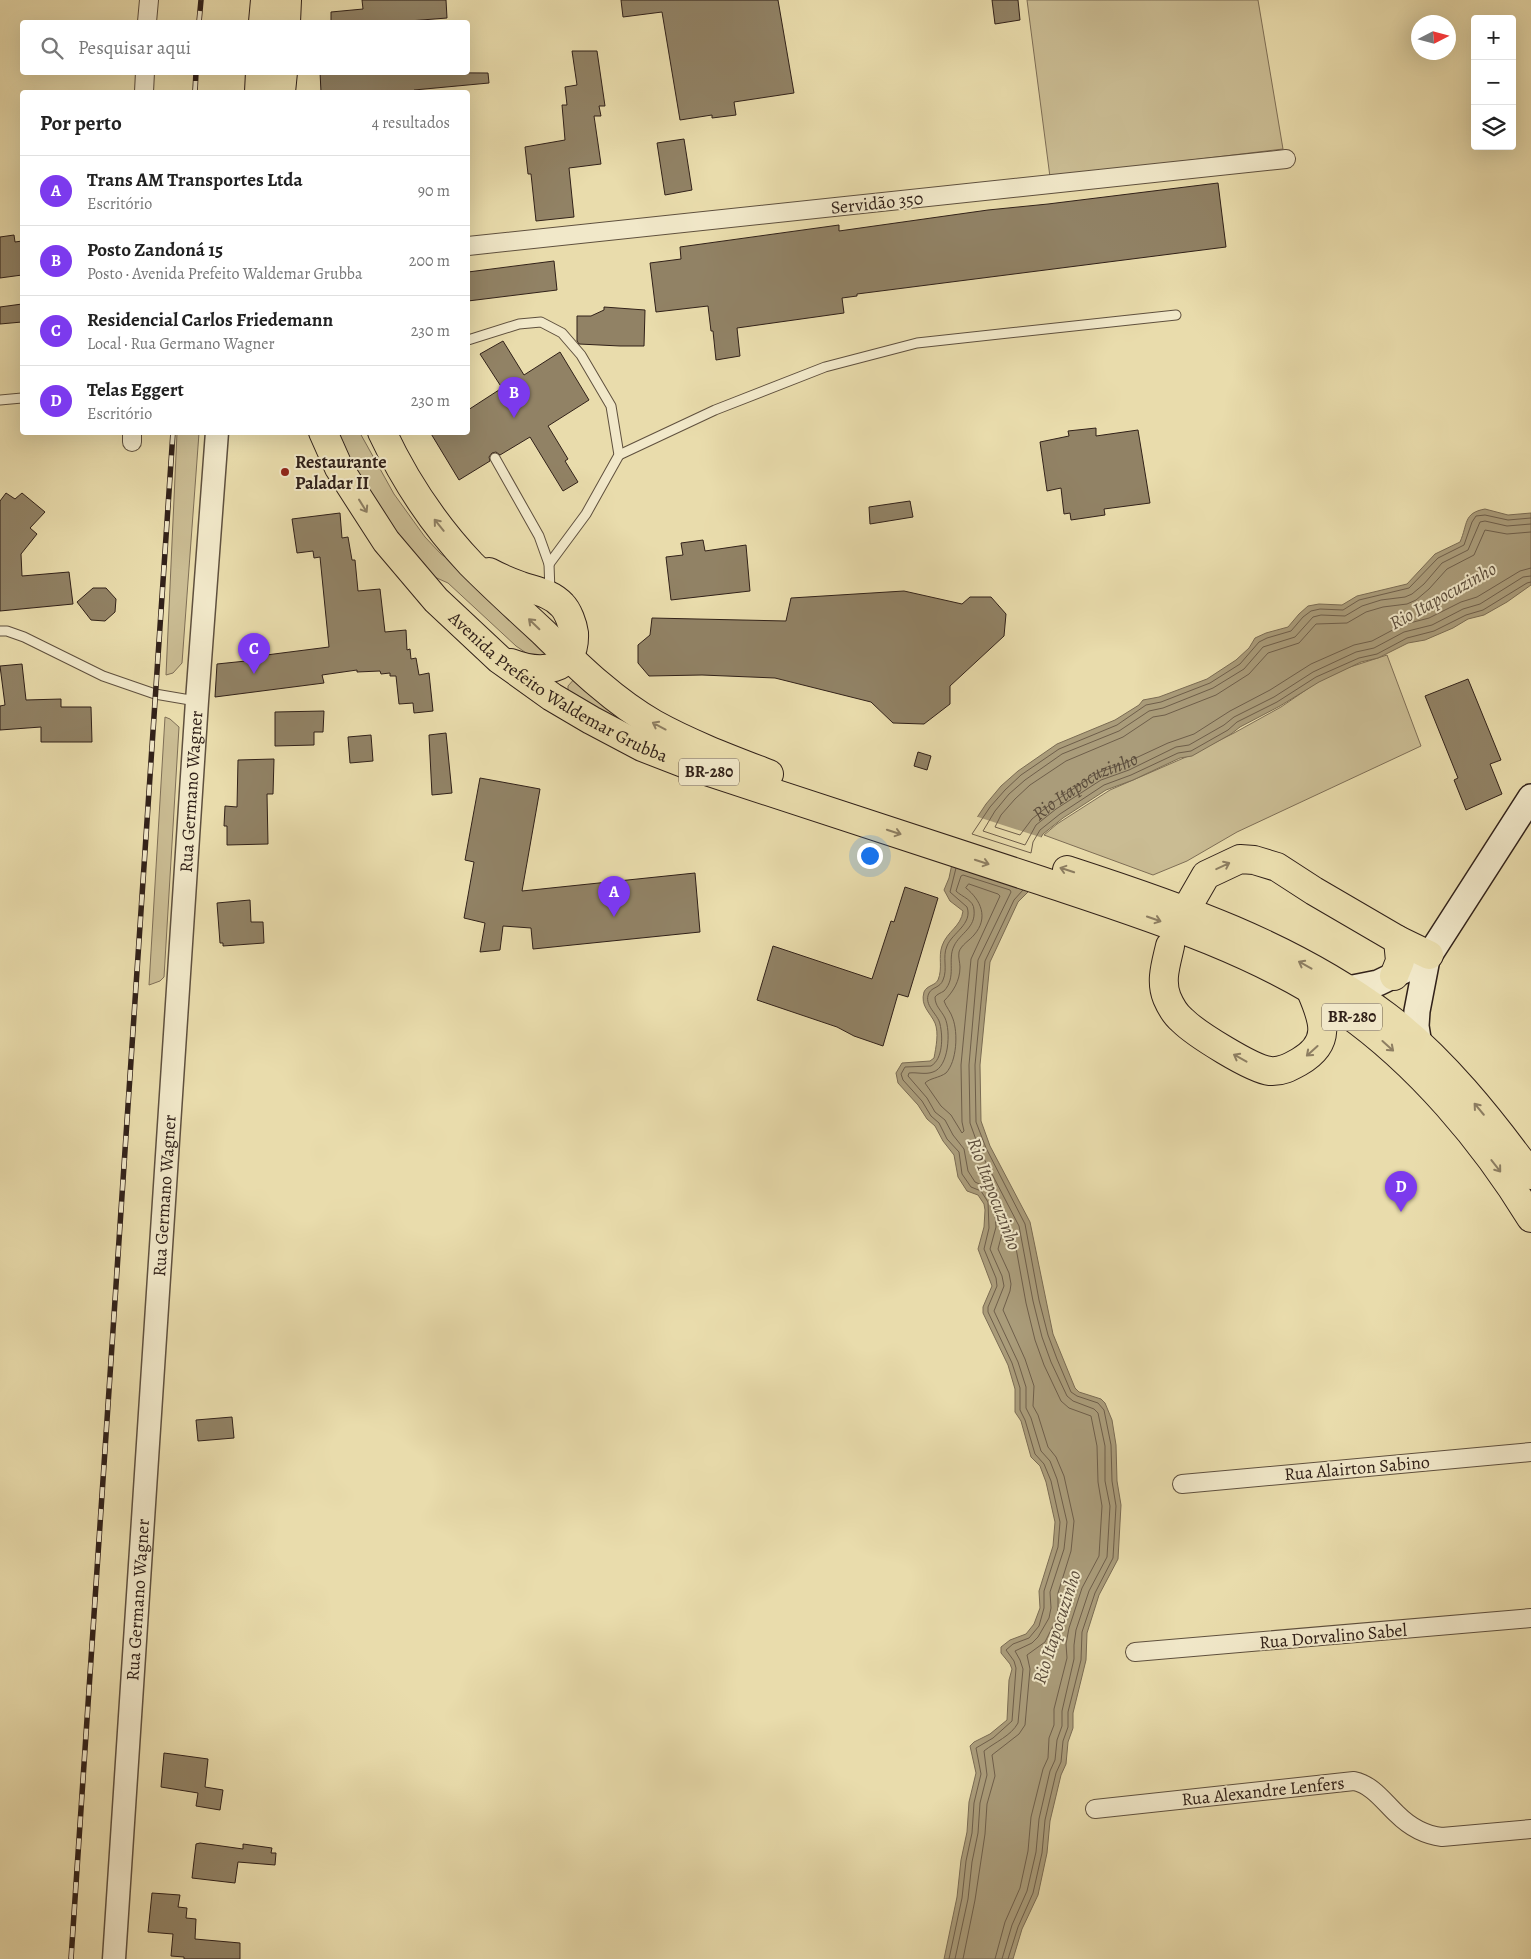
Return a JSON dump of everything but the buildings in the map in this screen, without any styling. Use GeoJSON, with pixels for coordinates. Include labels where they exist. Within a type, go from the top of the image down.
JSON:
{"type":"FeatureCollection","features":[{"type":"Feature","properties":{"kind":"highway"},"geometry":{"type":"LineString","coordinates":[[263,20],[265,0]]}},
{"type":"Feature","properties":{"kind":"highway"},"geometry":{"type":"LineString","coordinates":[[286,20],[287,0]]}},
{"type":"Feature","properties":{"kind":"highway"},"geometry":{"type":"LineString","coordinates":[[259,90],[260,75]]}},
{"type":"Feature","properties":{"kind":"highway"},"geometry":{"type":"LineString","coordinates":[[281,90],[283,75]]}},
{"type":"Feature","properties":{"kind":"highway","name":"Avenida Prefeito Waldemar Grubba"},"geometry":{"type":"LineString","coordinates":[[324,435],[339,468],[386,541],[436,600],[499,659],[552,697],[642,747],[691,766],[940,838]]}},
{"type":"Feature","properties":{"kind":"highway","name":"Avenida Prefeito Waldemar Grubba"},"geometry":{"type":"LineString","coordinates":[[383,435],[390,450],[426,509],[470,563],[569,658],[619,701],[654,724],[703,748],[940,838]]}},
{"type":"Feature","properties":{"kind":"highway"},"geometry":{"type":"LineString","coordinates":[[470,563],[505,580],[550,595],[563,606],[573,628],[574,645],[569,658],[558,665],[536,670],[527,669],[499,659]]}},
{"type":"Feature","properties":{"kind":"highway","name":"BR-280"},"geometry":{"type":"LineString","coordinates":[[940,838],[1110,894],[1230,928],[1285,954],[1348,989],[1387,1017],[1419,1045],[1465,1092],[1531,1175]]}},
{"type":"Feature","properties":{"kind":"highway"},"geometry":{"type":"LineString","coordinates":[[1191,901],[1206,875],[1240,859],[1254,860],[1277,867],[1314,892],[1428,957]]}},
{"type":"Feature","properties":{"kind":"highway","name":"BR-280"},"geometry":{"type":"LineString","coordinates":[[1110,894],[1161,922],[1249,958],[1312,991],[1343,1010],[1371,1031],[1405,1061],[1448,1106],[1513,1188],[1531,1218]]}},
{"type":"Feature","properties":{"kind":"highway"},"geometry":{"type":"LineString","coordinates":[[1394,976],[1400,961],[1398,940]]}},
{"type":"Feature","properties":{"kind":"highway"},"geometry":{"type":"LineString","coordinates":[[1170,946],[1163,979],[1167,998],[1181,1020],[1260,1069],[1273,1071],[1286,1069],[1312,1053],[1321,1043],[1321,1018],[1312,991]]}},
{"type":"Feature","properties":{"kind":"main road"},"geometry":{"type":"LineString","coordinates":[[1419,1045],[1416,1026],[1417,1011],[1428,957],[1531,797]]}},
{"type":"Feature","properties":{"kind":"main road"},"geometry":{"type":"LineString","coordinates":[[1348,989],[1378,983],[1428,957]]}},
{"type":"Feature","properties":{"kind":"street"},"geometry":{"type":"LineString","coordinates":[[147,20],[148,0]]}},
{"type":"Feature","properties":{"kind":"street"},"geometry":{"type":"LineString","coordinates":[[144,90],[145,75]]}},
{"type":"Feature","properties":{"kind":"street","name":"Servidão 350"},"geometry":{"type":"LineString","coordinates":[[470,246],[1286,159]]}},
{"type":"Feature","properties":{"kind":"street","name":"Rua Germano Wagner"},"geometry":{"type":"LineString","coordinates":[[114,1959],[216,435]]}},
{"type":"Feature","properties":{"kind":"street","name":"Rua Alairton Sabino"},"geometry":{"type":"LineString","coordinates":[[1182,1484],[1531,1452]]}},
{"type":"Feature","properties":{"kind":"street","name":"Rua Dorvalino Sabel"},"geometry":{"type":"LineString","coordinates":[[1135,1652],[1531,1618]]}},
{"type":"Feature","properties":{"kind":"street","name":"Rua Alexandre Lenfers"},"geometry":{"type":"LineString","coordinates":[[1095,1808],[1354,1781],[1364,1783],[1399,1816],[1428,1836],[1442,1837],[1531,1829]]}},
{"type":"Feature","properties":{"kind":"lane"},"geometry":{"type":"LineString","coordinates":[[550,564],[586,514],[619,455],[715,410],[825,367],[917,343],[1176,315]]}},
{"type":"Feature","properties":{"kind":"lane"},"geometry":{"type":"LineString","coordinates":[[470,339],[519,324],[541,322],[562,333],[581,356],[611,406],[619,455]]}},
{"type":"Feature","properties":{"kind":"lane"},"geometry":{"type":"LineString","coordinates":[[0,400],[20,398]]}},
{"type":"Feature","properties":{"kind":"lane"},"geometry":{"type":"LineString","coordinates":[[495,458],[539,536],[550,564],[550,595]]}},
{"type":"Feature","properties":{"kind":"lane"},"geometry":{"type":"LineString","coordinates":[[0,631],[24,637],[103,676],[155,694],[197,702]]}},
{"type":"Feature","properties":{"kind":"shaded area"},"geometry":{"type":"Polygon","coordinates":[[[1027,0],[1258,0],[1283,149],[1050,177],[1027,0]]]}},
{"type":"Feature","properties":{"kind":"shaded area"},"geometry":{"type":"Polygon","coordinates":[[[177,435],[199,435],[182,663],[173,673],[166,675],[177,435]]]}},
{"type":"Feature","properties":{"kind":"shaded area"},"geometry":{"type":"Polygon","coordinates":[[[337,435],[361,435],[394,494],[425,537],[441,554],[462,569],[552,658],[535,659],[516,646],[448,583],[430,575],[408,550],[363,483],[337,435]]]}},
{"type":"Feature","properties":{"kind":"shaded area"},"geometry":{"type":"Polygon","coordinates":[[[1387,655],[1421,746],[1237,832],[1187,861],[1153,875],[1044,835],[1057,824],[1110,790],[1186,757],[1234,733],[1281,707],[1319,681],[1347,668],[1387,655]]]}},
{"type":"Feature","properties":{"kind":"shaded area"},"geometry":{"type":"Polygon","coordinates":[[[576,677],[672,748],[568,693],[568,686],[576,677]]]}},
{"type":"Feature","properties":{"kind":"shaded area"},"geometry":{"type":"Polygon","coordinates":[[[165,717],[179,727],[164,977],[160,981],[149,985],[165,717]]]}},
{"type":"Feature","properties":{"kind":"water","name":"Rio Itapocuzinho"},"geometry":{"type":"Polygon","coordinates":[[[1485,509],[1508,515],[1531,513],[1531,585],[1507,602],[1484,615],[1468,619],[1453,628],[1425,640],[1408,643],[1378,658],[1361,662],[1319,682],[1192,756],[1180,758],[1133,780],[1106,790],[1063,818],[1043,834],[1037,844],[976,819],[1001,786],[1018,771],[1057,744],[1115,720],[1139,705],[1143,700],[1159,697],[1207,679],[1236,660],[1249,648],[1255,638],[1288,627],[1308,606],[1319,604],[1342,605],[1357,596],[1407,584],[1435,554],[1460,542],[1470,516],[1485,509]]]}},
{"type":"Feature","properties":{"kind":"water","name":"Rio Itapocuzinho"},"geometry":{"type":"Polygon","coordinates":[[[953,859],[1034,886],[1018,902],[990,962],[980,1065],[981,1121],[990,1146],[1030,1222],[1053,1334],[1075,1388],[1079,1392],[1101,1399],[1105,1403],[1112,1420],[1121,1505],[1118,1559],[1099,1595],[1087,1633],[1086,1660],[1073,1713],[1073,1728],[1068,1742],[1066,1764],[1061,1775],[1050,1821],[1047,1853],[1038,1895],[1022,1929],[1013,1959],[944,1959],[957,1897],[961,1860],[967,1832],[969,1802],[976,1773],[970,1746],[990,1734],[1007,1720],[1009,1680],[1012,1669],[1001,1653],[1001,1647],[1010,1640],[1026,1634],[1034,1624],[1040,1608],[1039,1591],[1053,1546],[1055,1522],[1046,1482],[1040,1466],[1031,1457],[1021,1421],[1015,1412],[1015,1389],[1008,1365],[983,1313],[983,1307],[992,1286],[978,1249],[984,1227],[984,1204],[978,1195],[967,1191],[958,1177],[954,1155],[943,1141],[935,1126],[898,1083],[896,1073],[902,1063],[930,1061],[934,1058],[937,1031],[933,1019],[924,1005],[923,997],[925,990],[938,980],[942,946],[962,916],[963,911],[950,901],[944,890],[953,859]]]}},
{"type":"Feature","properties":{"kind":"pier"},"geometry":{"type":"Polygon","coordinates":[[[975,816],[1043,838],[1040,844],[1041,863],[1038,864],[961,839],[961,836],[975,816]]]}},
{"type":"Feature","properties":{"kind":"railway"},"geometry":{"type":"LineString","coordinates":[[199,20],[201,0]]}},
{"type":"Feature","properties":{"kind":"railway"},"geometry":{"type":"LineString","coordinates":[[195,90],[196,75]]}},
{"type":"Feature","properties":{"kind":"railway"},"geometry":{"type":"LineString","coordinates":[[71,1959],[173,435]]}},
{"type":"Feature","properties":{"kind":"place","name":"Posto Zandoná 15"},"geometry":{"type":"Point","coordinates":[514,418]}},
{"type":"Feature","properties":{"kind":"place","name":"Restaurante Paladar II"},"geometry":{"type":"Point","coordinates":[285,472]}},
{"type":"Feature","properties":{"kind":"place","name":"Residencial Carlos Friedemann"},"geometry":{"type":"Point","coordinates":[254,674]}},
{"type":"Feature","properties":{"kind":"place","name":"Trans AM Transportes Ltda"},"geometry":{"type":"Point","coordinates":[614,917]}},
{"type":"Feature","properties":{"kind":"place","name":"Telas Eggert"},"geometry":{"type":"Point","coordinates":[1401,1212]}}]}
